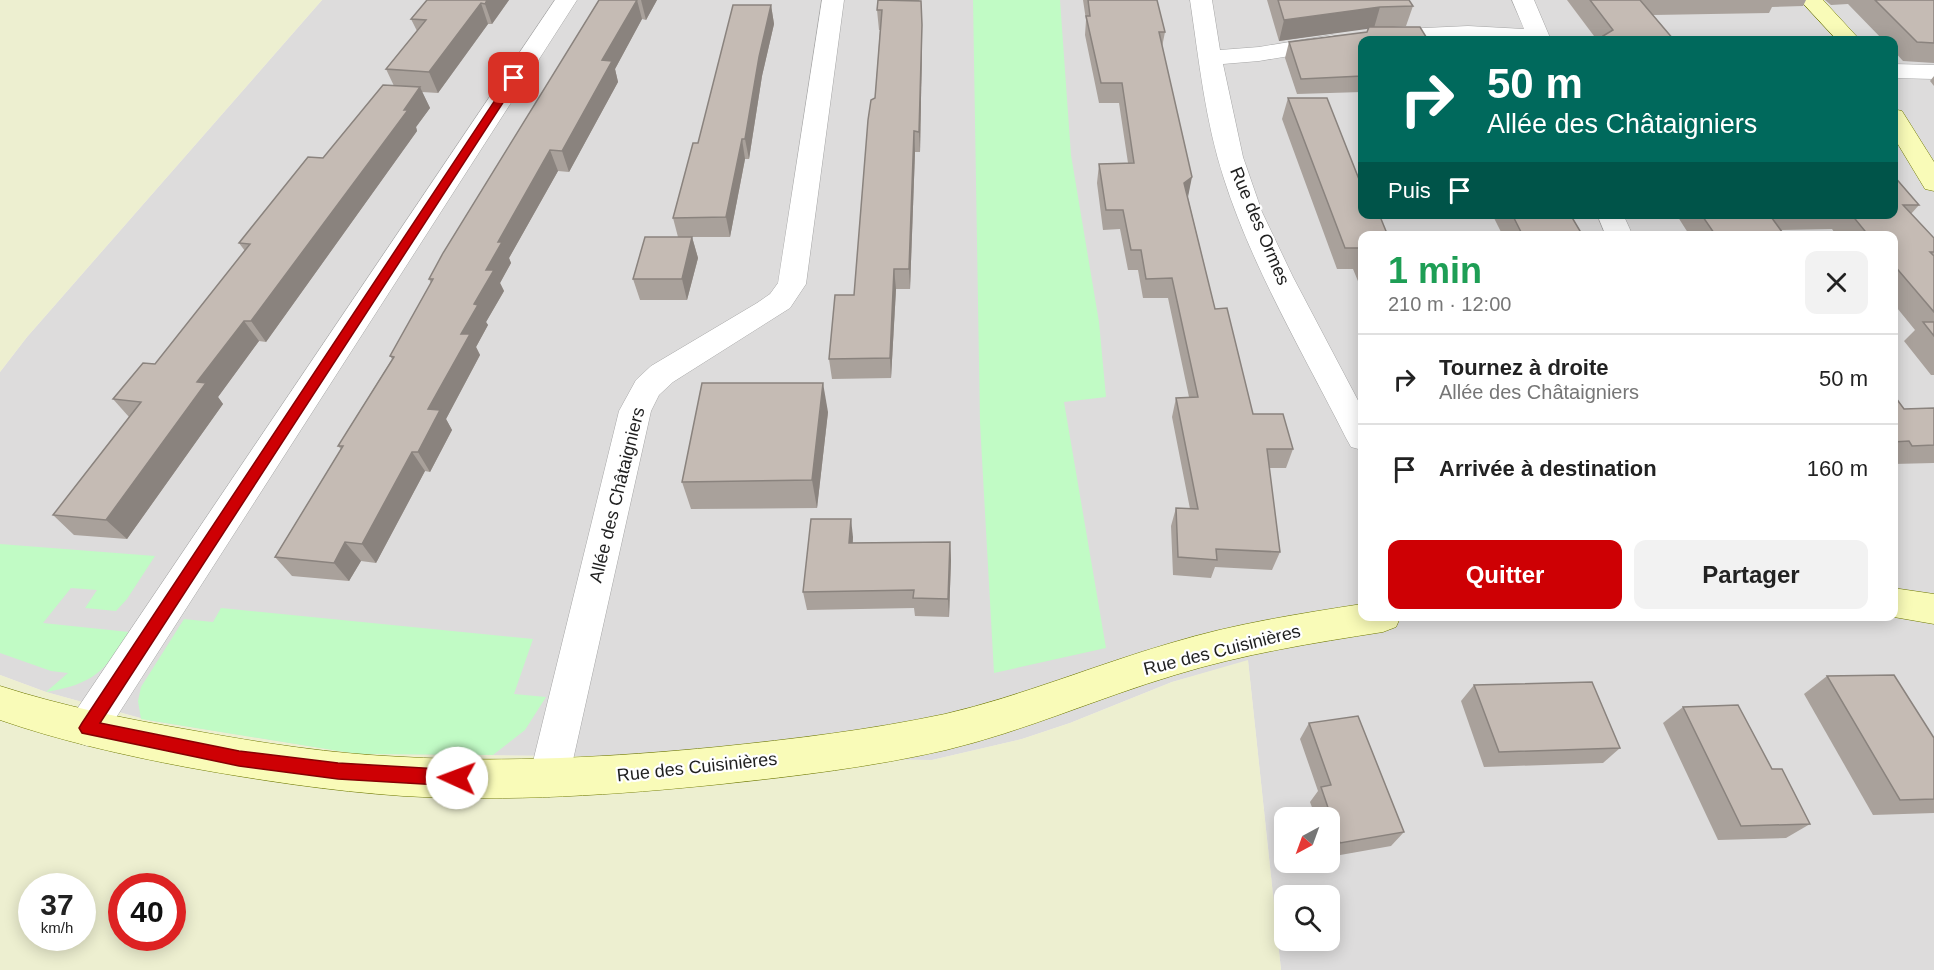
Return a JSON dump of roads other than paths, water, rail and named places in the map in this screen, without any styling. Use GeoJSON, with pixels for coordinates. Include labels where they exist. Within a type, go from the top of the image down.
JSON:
{"type":"FeatureCollection","features":[{"type":"Feature","properties":{"kind":"street"},"geometry":{"type":"LineString","coordinates":[[87,728],[566,0]]}},
{"type":"Feature","properties":{"kind":"street","name":"Allée des Châtaigniers"},"geometry":{"type":"LineString","coordinates":[[549,778],[635,411],[642,395],[654,381],[673,367],[775,305],[792,284],[833,0]]}},
{"type":"Feature","properties":{"kind":"street","name":"Rue des Ormes"},"geometry":{"type":"LineString","coordinates":[[1201,0],[1224,134],[1250,212],[1358,430]]}},
{"type":"Feature","properties":{"kind":"street"},"geometry":{"type":"LineString","coordinates":[[1523,0],[1538,36]]}},
{"type":"Feature","properties":{"kind":"street"},"geometry":{"type":"LineString","coordinates":[[1811,0],[1845,36]]}},
{"type":"Feature","properties":{"kind":"street"},"geometry":{"type":"LineString","coordinates":[[1412,36],[1468,33],[1511,36]]}},
{"type":"Feature","properties":{"kind":"street"},"geometry":{"type":"LineString","coordinates":[[1211,58],[1259,54],[1358,39]]}},
{"type":"Feature","properties":{"kind":"street"},"geometry":{"type":"LineString","coordinates":[[1898,71],[1934,72]]}},
{"type":"Feature","properties":{"kind":"street"},"geometry":{"type":"LineString","coordinates":[[1898,100],[1934,154]]}},
{"type":"Feature","properties":{"kind":"street"},"geometry":{"type":"LineString","coordinates":[[1898,124],[1934,183]]}},
{"type":"Feature","properties":{"kind":"street"},"geometry":{"type":"LineString","coordinates":[[1898,604],[1934,609]]}},
{"type":"Feature","properties":{"kind":"street","name":"Rue des Cuisinières"},"geometry":{"type":"LineString","coordinates":[[0,703],[87,728],[220,755],[338,771],[438,778],[549,778],[648,773],[773,760],[938,733],[1024,712],[1146,667],[1214,648],[1297,630],[1358,620]]}}]}
